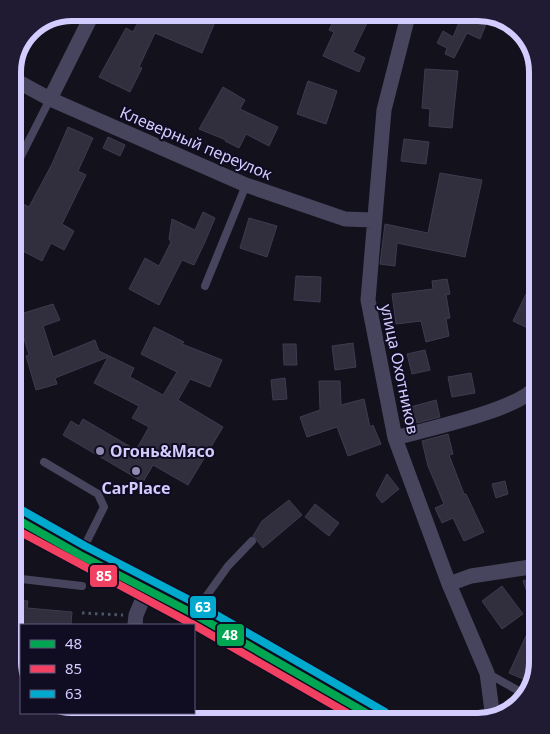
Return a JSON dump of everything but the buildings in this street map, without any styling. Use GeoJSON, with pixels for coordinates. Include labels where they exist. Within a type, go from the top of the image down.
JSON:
{"type":"FeatureCollection","features":[{"type":"Feature","properties":{"kind":"main road"},"geometry":{"type":"LineString","coordinates":[[21,522],[194,614],[364,713]]}},
{"type":"Feature","properties":{"kind":"street"},"geometry":{"type":"LineString","coordinates":[[50,99],[89,21]]}},
{"type":"Feature","properties":{"kind":"street","name":"улица Охотников"},"geometry":{"type":"LineString","coordinates":[[408,21],[384,110],[373,220],[368,300],[395,438],[449,584],[487,673],[492,711]]}},
{"type":"Feature","properties":{"kind":"street","name":"Клеверный переулок"},"geometry":{"type":"LineString","coordinates":[[21,83],[50,99],[246,185],[345,219],[373,220]]}},
{"type":"Feature","properties":{"kind":"street"},"geometry":{"type":"LineString","coordinates":[[395,438],[511,404],[529,394]]}},
{"type":"Feature","properties":{"kind":"street"},"geometry":{"type":"LineString","coordinates":[[449,584],[471,576],[529,567]]}},
{"type":"Feature","properties":{"kind":"street"},"geometry":{"type":"LineString","coordinates":[[135,620],[148,590]]}},
{"type":"Feature","properties":{"kind":"lane"},"geometry":{"type":"LineString","coordinates":[[21,156],[50,99]]}},
{"type":"Feature","properties":{"kind":"lane"},"geometry":{"type":"LineString","coordinates":[[205,286],[246,185]]}},
{"type":"Feature","properties":{"kind":"lane"},"geometry":{"type":"LineString","coordinates":[[44,462],[98,494],[104,507],[80,555]]}},
{"type":"Feature","properties":{"kind":"lane"},"geometry":{"type":"LineString","coordinates":[[194,614],[228,566],[252,541]]}},
{"type":"Feature","properties":{"kind":"lane"},"geometry":{"type":"LineString","coordinates":[[21,579],[82,586]]}},
{"type":"Feature","properties":{"kind":"lane"},"geometry":{"type":"LineString","coordinates":[[487,673],[519,691]]}},
{"type":"Feature","properties":{"kind":"path"},"geometry":{"type":"LineString","coordinates":[[82,613],[135,620]]}},
{"type":"Feature","properties":{"kind":"transit line","name":"63"},"geometry":{"type":"LineString","coordinates":[[21,510],[85,546],[199,605],[385,712]]}},
{"type":"Feature","properties":{"kind":"transit line","name":"48"},"geometry":{"type":"LineString","coordinates":[[21,522],[80,555],[194,614],[366,713]]}},
{"type":"Feature","properties":{"kind":"transit line","name":"85"},"geometry":{"type":"LineString","coordinates":[[21,532],[192,624]]}},
{"type":"Feature","properties":{"kind":"transit line","name":"85"},"geometry":{"type":"LineString","coordinates":[[195,626],[347,713]]}},
{"type":"Feature","properties":{"kind":"place","name":"Огонь&Мясо"},"geometry":{"type":"Point","coordinates":[100,451]}},
{"type":"Feature","properties":{"kind":"place","name":"CarPlace"},"geometry":{"type":"Point","coordinates":[136,471]}}]}
